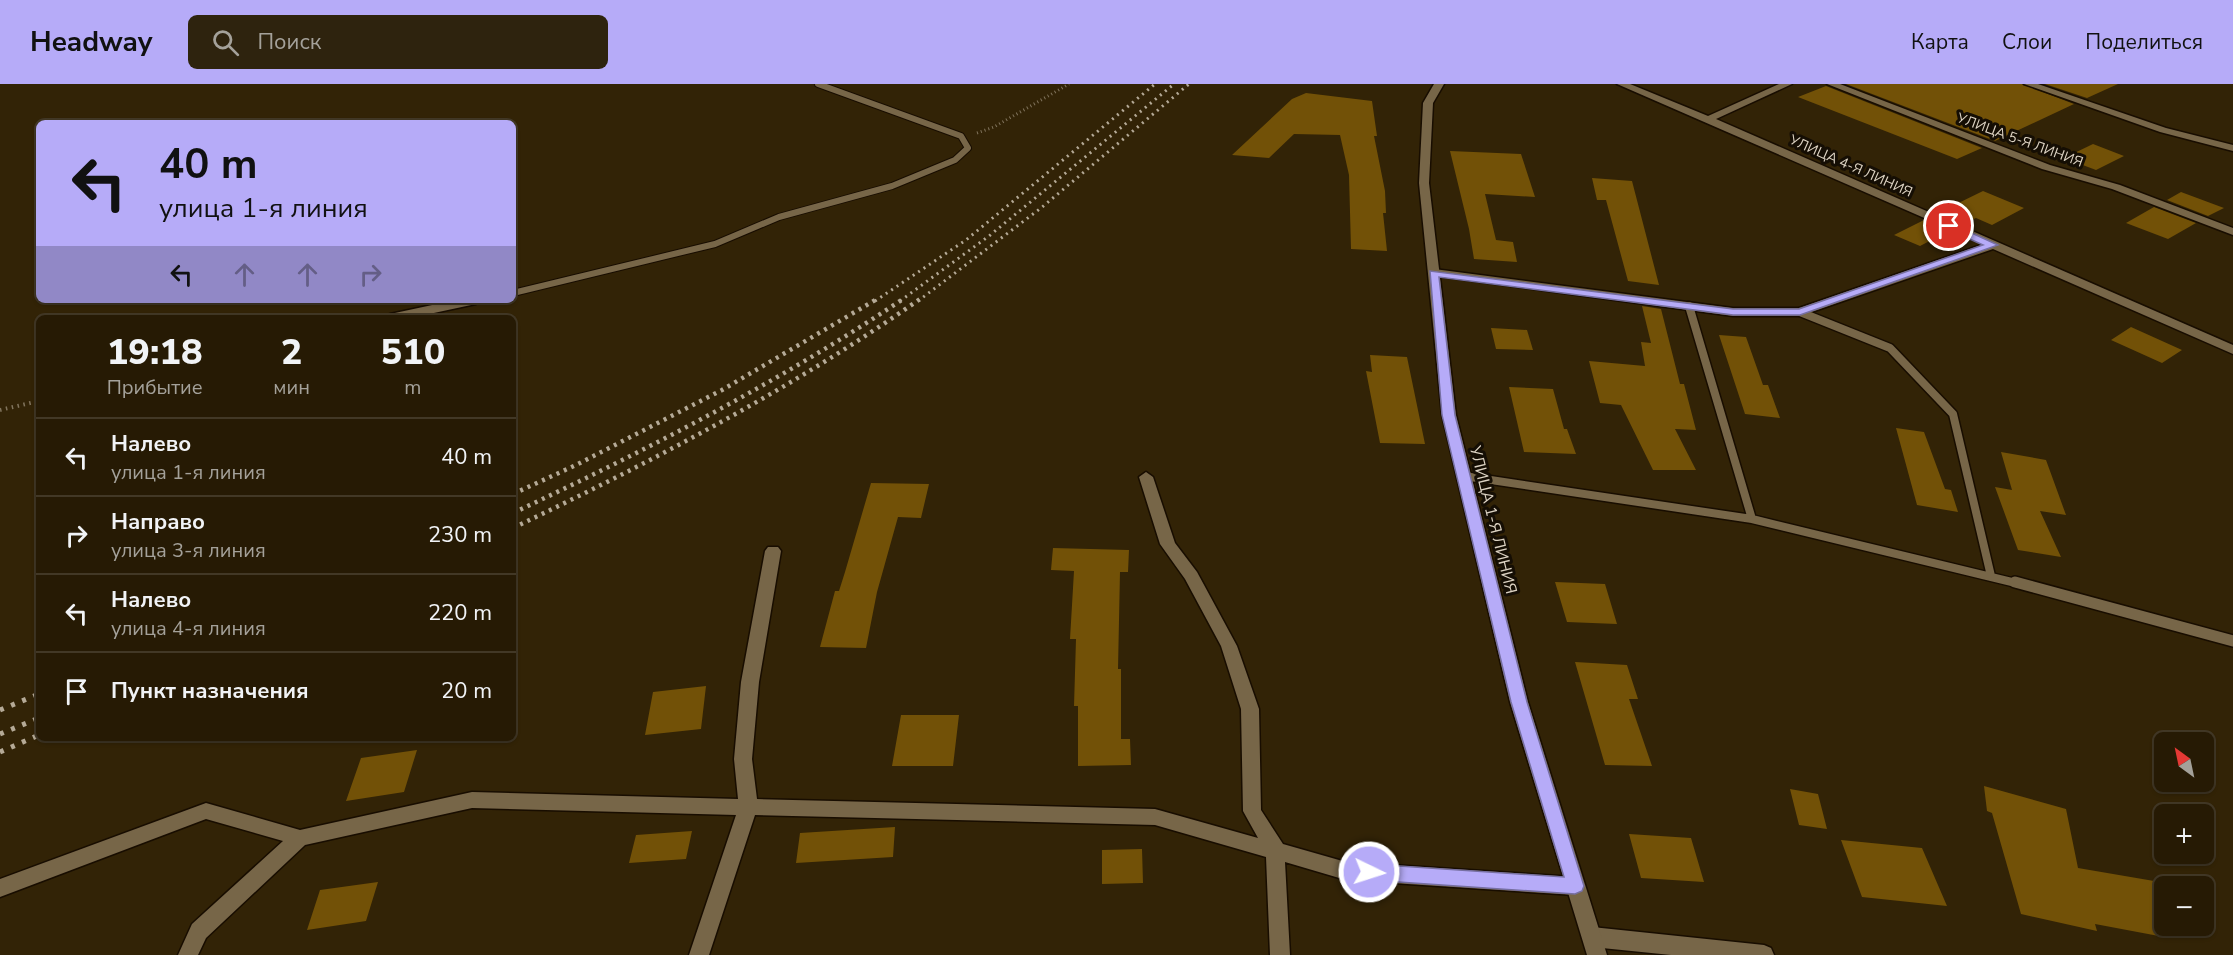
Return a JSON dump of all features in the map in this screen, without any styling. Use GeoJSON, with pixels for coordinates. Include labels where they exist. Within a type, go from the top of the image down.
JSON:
{"type":"FeatureCollection","features":[{"type":"Feature","properties":{"kind":"street","name":"УЛИЦА 1-Я ЛИНИЯ"},"geometry":{"type":"LineString","coordinates":[[1439,84],[1428,103],[1424,183],[1449,415],[1519,702],[1594,946]]}},
{"type":"Feature","properties":{"kind":"street","name":"УЛИЦА 4-Я ЛИНИЯ"},"geometry":{"type":"LineString","coordinates":[[1622,84],[1708,119],[2233,350]]}},
{"type":"Feature","properties":{"kind":"street"},"geometry":{"type":"LineString","coordinates":[[1708,119],[1787,84]]}},
{"type":"Feature","properties":{"kind":"street","name":"УЛИЦА 5-Я ЛИНИЯ"},"geometry":{"type":"LineString","coordinates":[[1832,84],[2046,167],[2116,187],[2233,232]]}},
{"type":"Feature","properties":{"kind":"street"},"geometry":{"type":"LineString","coordinates":[[2029,84],[2163,130],[2233,148]]}},
{"type":"Feature","properties":{"kind":"street"},"geometry":{"type":"LineString","coordinates":[[1434,273],[1733,312],[1800,312],[1993,245]]}},
{"type":"Feature","properties":{"kind":"street"},"geometry":{"type":"LineString","coordinates":[[1146,477],[1168,544],[1191,576],[1229,646],[1250,709],[1252,811],[1275,849],[1280,955]]}},
{"type":"Feature","properties":{"kind":"street"},"geometry":{"type":"LineString","coordinates":[[699,955],[748,807],[743,759],[750,682],[773,552]]}},
{"type":"Feature","properties":{"kind":"street"},"geometry":{"type":"LineString","coordinates":[[0,888],[206,811],[300,838],[472,800],[1155,817],[1275,849],[1346,871],[1575,886]]}},
{"type":"Feature","properties":{"kind":"street"},"geometry":{"type":"LineString","coordinates":[[188,955],[199,931],[300,838]]}},
{"type":"Feature","properties":{"kind":"street"},"geometry":{"type":"LineString","coordinates":[[1594,946],[1764,955]]}},
{"type":"Feature","properties":{"kind":"lane"},"geometry":{"type":"LineString","coordinates":[[516,292],[715,244],[779,217],[892,186],[955,160],[968,148],[961,136],[818,84]]}},
{"type":"Feature","properties":{"kind":"lane"},"geometry":{"type":"LineString","coordinates":[[405,315],[461,303]]}},
{"type":"Feature","properties":{"kind":"lane"},"geometry":{"type":"LineString","coordinates":[[1689,306],[1752,519]]}},
{"type":"Feature","properties":{"kind":"lane"},"geometry":{"type":"LineString","coordinates":[[1800,312],[1890,348],[1953,414],[1991,576]]}},
{"type":"Feature","properties":{"kind":"lane"},"geometry":{"type":"LineString","coordinates":[[1464,476],[1752,519],[1991,576],[2233,641]]}},
{"type":"Feature","properties":{"kind":"path"},"geometry":{"type":"LineString","coordinates":[[961,136],[983,132],[994,127],[1069,84]]}},
{"type":"Feature","properties":{"kind":"path"},"geometry":{"type":"LineString","coordinates":[[0,410],[36,402]]}},
{"type":"Feature","properties":{"kind":"building"},"geometry":{"type":"Polygon","coordinates":[[[1846,84],[2022,84],[2074,104],[1995,141],[1846,84]]]}},
{"type":"Feature","properties":{"kind":"building"},"geometry":{"type":"Polygon","coordinates":[[[2045,84],[2118,84],[2087,98],[2045,84]]]}},
{"type":"Feature","properties":{"kind":"building"},"geometry":{"type":"Polygon","coordinates":[[[1826,86],[1982,148],[1957,159],[1798,97],[1826,86]]]}},
{"type":"Feature","properties":{"kind":"building"},"geometry":{"type":"Polygon","coordinates":[[[1306,93],[1372,101],[1377,136],[1374,136],[1385,191],[1386,213],[1383,213],[1387,251],[1351,249],[1349,175],[1340,135],[1294,134],[1269,158],[1232,155],[1292,99],[1306,93]]]}},
{"type":"Feature","properties":{"kind":"building"},"geometry":{"type":"Polygon","coordinates":[[[2093,144],[2124,156],[2096,170],[2064,158],[2093,144]]]}},
{"type":"Feature","properties":{"kind":"building"},"geometry":{"type":"Polygon","coordinates":[[[1450,151],[1521,154],[1535,197],[1485,194],[1496,240],[1513,242],[1517,262],[1474,259],[1450,151]]]}},
{"type":"Feature","properties":{"kind":"building"},"geometry":{"type":"Polygon","coordinates":[[[1592,178],[1632,181],[1659,285],[1628,281],[1606,200],[1597,200],[1592,178]]]}},
{"type":"Feature","properties":{"kind":"building"},"geometry":{"type":"Polygon","coordinates":[[[1983,191],[2024,208],[1992,225],[1976,218],[1962,224],[1938,213],[1983,191]]]}},
{"type":"Feature","properties":{"kind":"building"},"geometry":{"type":"Polygon","coordinates":[[[2181,192],[2224,208],[2208,216],[2167,200],[2181,192]]]}},
{"type":"Feature","properties":{"kind":"building"},"geometry":{"type":"Polygon","coordinates":[[[2154,207],[2196,223],[2168,239],[2126,223],[2154,207]]]}},
{"type":"Feature","properties":{"kind":"building"},"geometry":{"type":"Polygon","coordinates":[[[1924,220],[1949,231],[1920,246],[1894,235],[1924,220]]]}},
{"type":"Feature","properties":{"kind":"building"},"geometry":{"type":"Polygon","coordinates":[[[1642,306],[1661,309],[1680,384],[1684,384],[1696,430],[1675,429],[1696,470],[1653,470],[1621,405],[1600,403],[1589,361],[1645,366],[1641,342],[1651,343],[1642,306]]]}},
{"type":"Feature","properties":{"kind":"building"},"geometry":{"type":"Polygon","coordinates":[[[2131,327],[2182,350],[2162,363],[2111,340],[2131,327]]]}},
{"type":"Feature","properties":{"kind":"building"},"geometry":{"type":"Polygon","coordinates":[[[1491,328],[1527,330],[1533,350],[1496,349],[1491,328]]]}},
{"type":"Feature","properties":{"kind":"building"},"geometry":{"type":"Polygon","coordinates":[[[1719,335],[1746,337],[1763,385],[1768,385],[1780,418],[1745,414],[1719,335]]]}},
{"type":"Feature","properties":{"kind":"building"},"geometry":{"type":"Polygon","coordinates":[[[1370,355],[1407,357],[1425,444],[1380,443],[1366,371],[1372,372],[1370,355]]]}},
{"type":"Feature","properties":{"kind":"building"},"geometry":{"type":"Polygon","coordinates":[[[1509,387],[1553,389],[1564,429],[1567,429],[1576,454],[1524,452],[1509,387]]]}},
{"type":"Feature","properties":{"kind":"building"},"geometry":{"type":"Polygon","coordinates":[[[1896,428],[1924,432],[1945,489],[1951,490],[1958,512],[1917,505],[1896,428]]]}},
{"type":"Feature","properties":{"kind":"building"},"geometry":{"type":"Polygon","coordinates":[[[2001,452],[2046,460],[2066,515],[2040,511],[2061,557],[2018,550],[1995,487],[2012,490],[2001,452]]]}},
{"type":"Feature","properties":{"kind":"building"},"geometry":{"type":"Polygon","coordinates":[[[871,483],[929,484],[921,518],[898,517],[877,592],[866,648],[820,647],[835,591],[839,591],[871,483]]]}},
{"type":"Feature","properties":{"kind":"building"},"geometry":{"type":"Polygon","coordinates":[[[1053,548],[1129,550],[1128,572],[1120,572],[1118,669],[1121,669],[1121,739],[1130,739],[1131,765],[1078,766],[1078,706],[1074,706],[1076,639],[1070,639],[1074,571],[1051,570],[1053,548]]]}},
{"type":"Feature","properties":{"kind":"building"},"geometry":{"type":"Polygon","coordinates":[[[1555,582],[1605,584],[1617,624],[1567,622],[1555,582]]]}},
{"type":"Feature","properties":{"kind":"building"},"geometry":{"type":"Polygon","coordinates":[[[1575,662],[1627,665],[1638,699],[1629,699],[1652,766],[1605,765],[1575,662]]]}},
{"type":"Feature","properties":{"kind":"building"},"geometry":{"type":"Polygon","coordinates":[[[706,686],[701,729],[645,735],[653,692],[706,686]]]}},
{"type":"Feature","properties":{"kind":"building"},"geometry":{"type":"Polygon","coordinates":[[[901,715],[959,715],[953,766],[892,766],[901,715]]]}},
{"type":"Feature","properties":{"kind":"building"},"geometry":{"type":"Polygon","coordinates":[[[417,750],[404,792],[346,801],[361,758],[417,750]]]}},
{"type":"Feature","properties":{"kind":"building"},"geometry":{"type":"Polygon","coordinates":[[[1984,786],[2066,809],[2078,868],[2154,881],[2154,935],[2095,924],[2097,931],[2021,914],[1992,813],[1987,811],[1984,786]]]}},
{"type":"Feature","properties":{"kind":"building"},"geometry":{"type":"Polygon","coordinates":[[[1790,789],[1818,794],[1827,829],[1799,825],[1790,789]]]}},
{"type":"Feature","properties":{"kind":"building"},"geometry":{"type":"Polygon","coordinates":[[[895,827],[893,857],[796,863],[800,833],[895,827]]]}},
{"type":"Feature","properties":{"kind":"building"},"geometry":{"type":"Polygon","coordinates":[[[692,831],[686,859],[629,863],[636,835],[692,831]]]}},
{"type":"Feature","properties":{"kind":"building"},"geometry":{"type":"Polygon","coordinates":[[[1629,834],[1691,838],[1704,882],[1641,878],[1629,834]]]}},
{"type":"Feature","properties":{"kind":"building"},"geometry":{"type":"Polygon","coordinates":[[[1841,840],[1922,848],[1947,906],[1862,897],[1841,840]]]}},
{"type":"Feature","properties":{"kind":"building"},"geometry":{"type":"Polygon","coordinates":[[[1142,849],[1143,883],[1102,884],[1102,850],[1142,849]]]}},
{"type":"Feature","properties":{"kind":"building"},"geometry":{"type":"Polygon","coordinates":[[[378,882],[366,921],[307,930],[320,890],[378,882]]]}},
{"type":"Feature","properties":{"kind":"railway"},"geometry":{"type":"LineString","coordinates":[[875,301],[966,240],[1155,84]]}},
{"type":"Feature","properties":{"kind":"railway"},"geometry":{"type":"LineString","coordinates":[[901,300],[989,236],[1174,84]]}},
{"type":"Feature","properties":{"kind":"railway"},"geometry":{"type":"LineString","coordinates":[[918,301],[1041,208],[1189,84]]}},
{"type":"Feature","properties":{"kind":"railway"},"geometry":{"type":"LineString","coordinates":[[516,493],[576,465],[722,390],[877,299]]}},
{"type":"Feature","properties":{"kind":"railway"},"geometry":{"type":"LineString","coordinates":[[516,527],[721,422],[823,363],[920,299]]}},
{"type":"Feature","properties":{"kind":"railway"},"geometry":{"type":"LineString","coordinates":[[516,512],[712,414],[809,359],[901,300]]}},
{"type":"Feature","properties":{"kind":"railway"},"geometry":{"type":"LineString","coordinates":[[0,710],[36,695]]}},
{"type":"Feature","properties":{"kind":"railway"},"geometry":{"type":"LineString","coordinates":[[0,734],[36,719]]}},
{"type":"Feature","properties":{"kind":"railway"},"geometry":{"type":"LineString","coordinates":[[0,752],[36,736]]}},
{"type":"Feature","properties":{"kind":"route"},"geometry":{"type":"LineString","coordinates":[[1369,872],[1575,886],[1519,702],[1449,415],[1434,273],[1733,312],[1800,312],[1993,245],[1949,226]]}}]}
